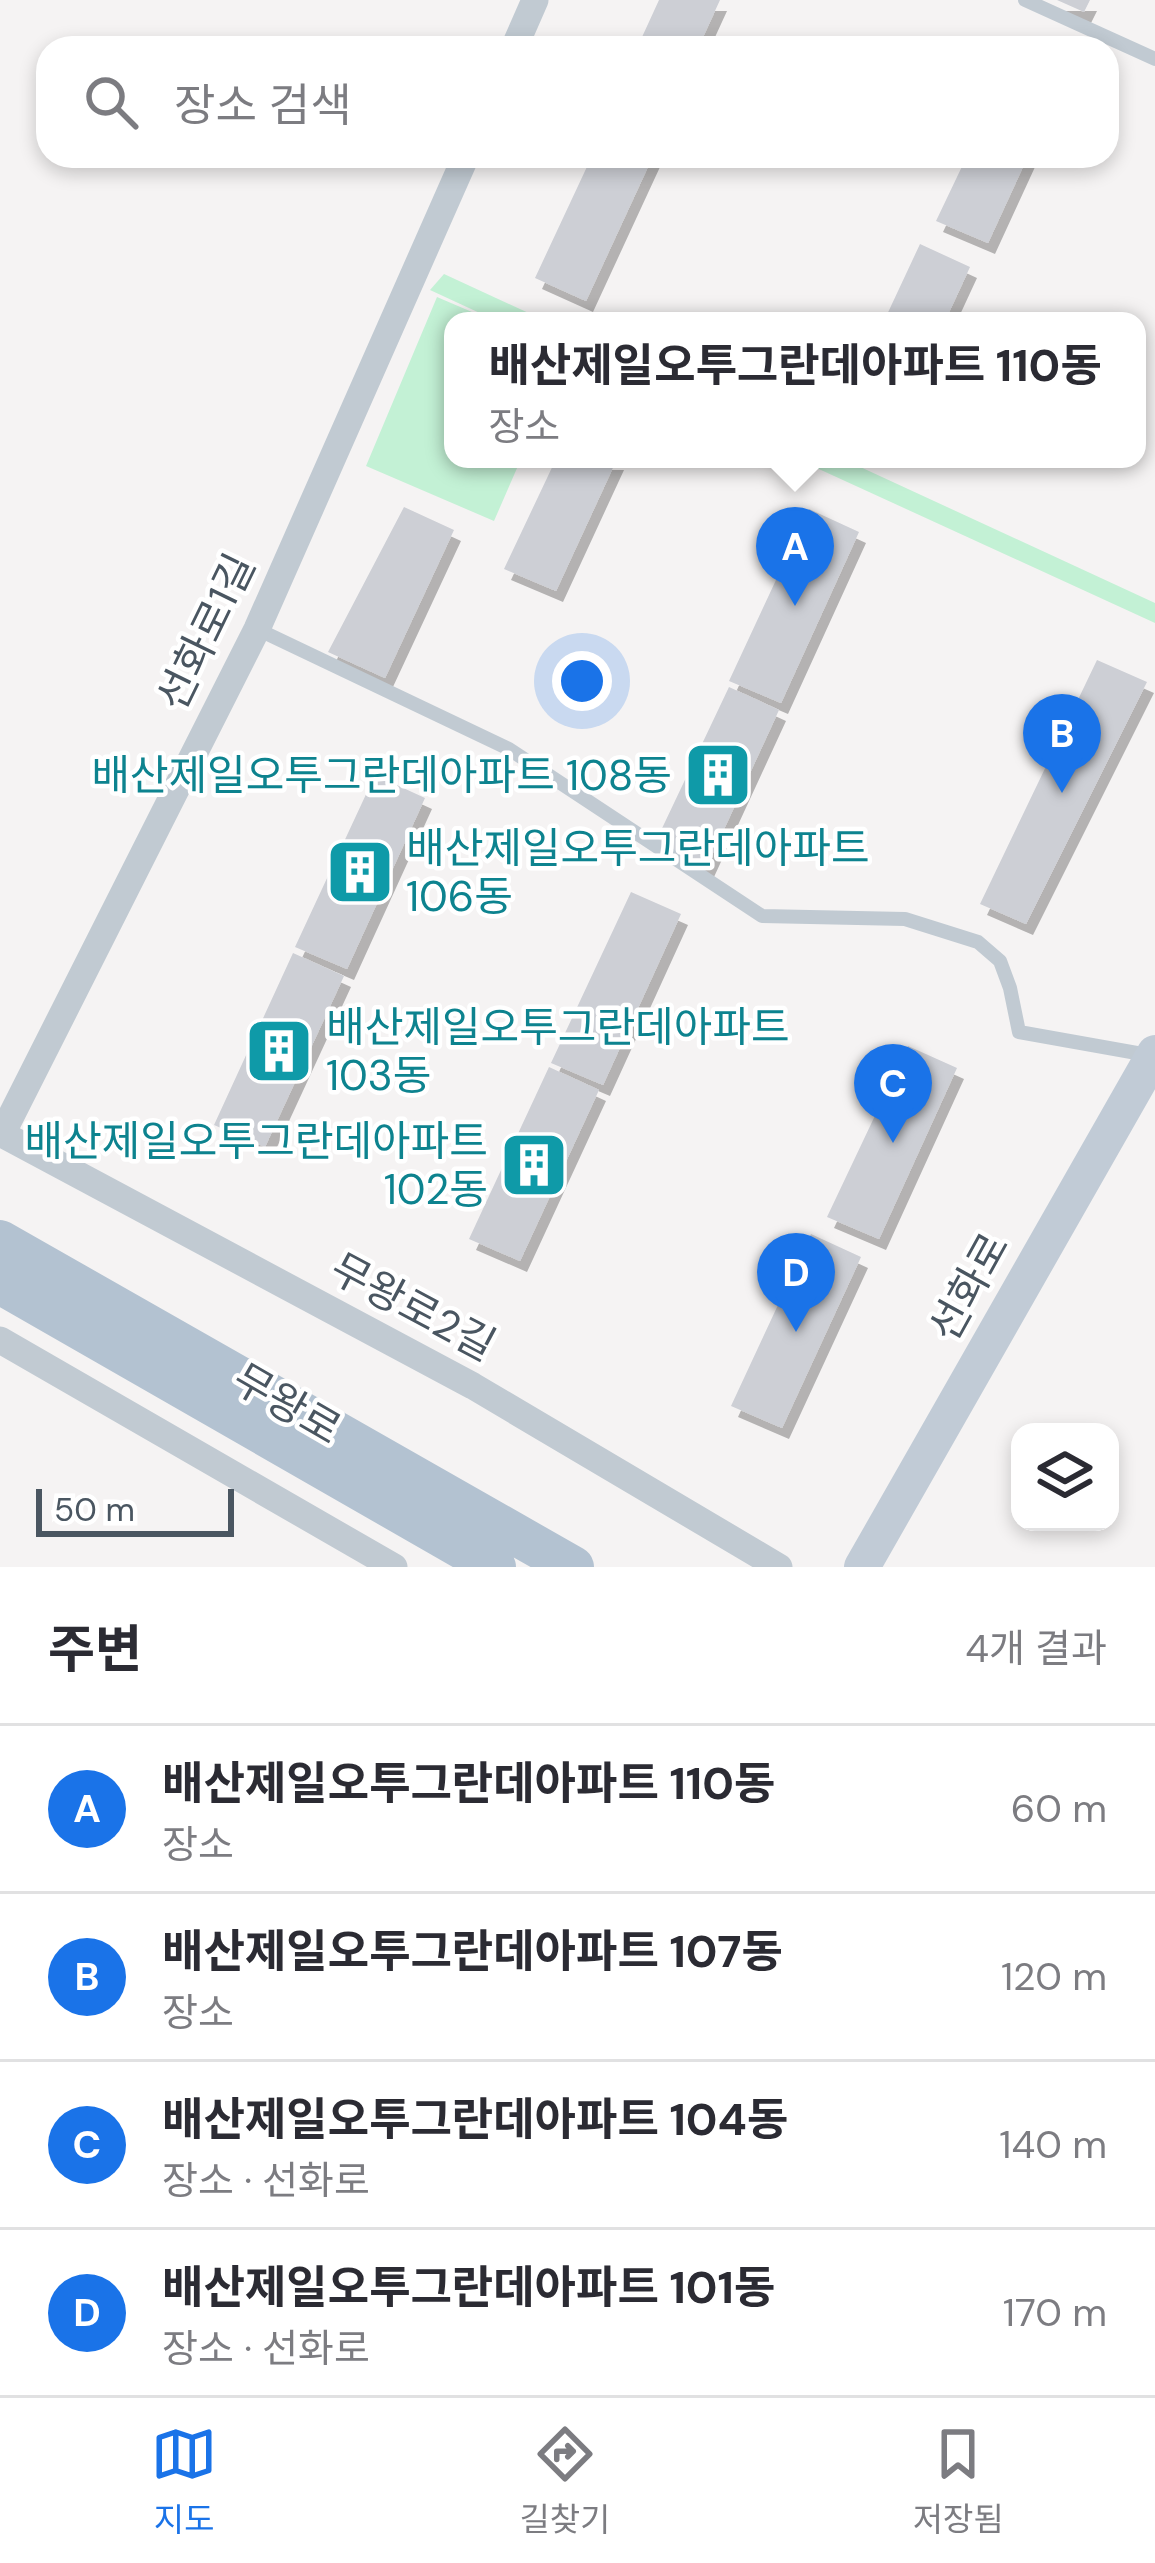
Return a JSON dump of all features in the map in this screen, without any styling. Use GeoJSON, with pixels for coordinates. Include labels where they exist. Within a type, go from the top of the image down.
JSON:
{"type":"FeatureCollection","features":[{"type":"Feature","properties":{"kind":"main road","name":"선화로"},"geometry":{"type":"LineString","coordinates":[[862,1567],[1154,1054]]}},
{"type":"Feature","properties":{"kind":"main road","name":"무왕로"},"geometry":{"type":"LineString","coordinates":[[0,1241],[573,1567]]}},
{"type":"Feature","properties":{"kind":"main road","name":"무왕로"},"geometry":{"type":"LineString","coordinates":[[0,1283],[495,1567]]}},
{"type":"Feature","properties":{"kind":"street"},"geometry":{"type":"LineString","coordinates":[[519,36],[535,0]]}},
{"type":"Feature","properties":{"kind":"street","name":"선화로1길"},"geometry":{"type":"LineString","coordinates":[[1,1134],[256,629],[461,168]]}},
{"type":"Feature","properties":{"kind":"street","name":"무왕로2길"},"geometry":{"type":"LineString","coordinates":[[1,1134],[473,1386],[779,1567]]}},
{"type":"Feature","properties":{"kind":"street"},"geometry":{"type":"LineString","coordinates":[[0,1340],[394,1567]]}},
{"type":"Feature","properties":{"kind":"lane"},"geometry":{"type":"LineString","coordinates":[[1025,0],[1104,36]]}},
{"type":"Feature","properties":{"kind":"lane"},"geometry":{"type":"LineString","coordinates":[[1119,43],[1155,59]]}},
{"type":"Feature","properties":{"kind":"lane"},"geometry":{"type":"LineString","coordinates":[[256,629],[509,749],[762,916],[905,919],[978,942],[1000,961],[1019,1031],[1154,1054]]}},
{"type":"Feature","properties":{"kind":"green space"},"geometry":{"type":"Polygon","coordinates":[[[444,274],[526,312],[478,312],[430,290],[444,274]]]}},
{"type":"Feature","properties":{"kind":"green space"},"geometry":{"type":"Polygon","coordinates":[[[437,297],[472,312],[444,312],[444,468],[517,468],[494,521],[366,466],[437,297]]]}},
{"type":"Feature","properties":{"kind":"green space"},"geometry":{"type":"Polygon","coordinates":[[[817,468],[862,468],[1155,603],[1155,623],[817,468]]]}},
{"type":"Feature","properties":{"kind":"building"},"geometry":{"type":"Polygon","coordinates":[[[659,0],[720,0],[704,36],[642,36],[659,0]]]}},
{"type":"Feature","properties":{"kind":"building"},"geometry":{"type":"Polygon","coordinates":[[[1057,0],[1090,0],[1084,12],[1057,0]]]}},
{"type":"Feature","properties":{"kind":"building"},"geometry":{"type":"Polygon","coordinates":[[[586,168],[647,168],[586,301],[535,278],[586,168]]]}},
{"type":"Feature","properties":{"kind":"building"},"geometry":{"type":"Polygon","coordinates":[[[961,168],[1022,168],[988,243],[936,221],[961,168]]]}},
{"type":"Feature","properties":{"kind":"building"},"geometry":{"type":"Polygon","coordinates":[[[920,244],[970,267],[949,312],[888,312],[920,244]]]}},
{"type":"Feature","properties":{"kind":"building"},"geometry":{"type":"Polygon","coordinates":[[[552,468],[613,468],[556,591],[504,569],[552,468]]]}},
{"type":"Feature","properties":{"kind":"building"},"geometry":{"type":"Polygon","coordinates":[[[404,507],[454,530],[385,678],[328,652],[404,507]]]}},
{"type":"Feature","properties":{"kind":"building"},"geometry":{"type":"Polygon","coordinates":[[[809,509],[859,532],[781,703],[729,681],[809,509]]]}},
{"type":"Feature","properties":{"kind":"building"},"geometry":{"type":"Polygon","coordinates":[[[1097,660],[1147,682],[1026,924],[980,904],[1097,660]]]}},
{"type":"Feature","properties":{"kind":"building","name":"배산제일오투그란데아파트 108동"},"geometry":{"type":"Polygon","coordinates":[[[729,687],[779,710],[707,866],[656,841],[729,687]]]}},
{"type":"Feature","properties":{"kind":"building","name":"배산제일오투그란데아파트 106동"},"geometry":{"type":"Polygon","coordinates":[[[375,775],[425,798],[347,969],[295,947],[375,775]]]}},
{"type":"Feature","properties":{"kind":"building"},"geometry":{"type":"Polygon","coordinates":[[[631,892],[681,914],[603,1085],[551,1063],[631,892]]]}},
{"type":"Feature","properties":{"kind":"building","name":"배산제일오투그란데아파트 103동"},"geometry":{"type":"Polygon","coordinates":[[[293,953],[344,976],[265,1147],[214,1125],[293,953]]]}},
{"type":"Feature","properties":{"kind":"building"},"geometry":{"type":"Polygon","coordinates":[[[908,1046],[957,1068],[879,1239],[827,1217],[908,1046]]]}},
{"type":"Feature","properties":{"kind":"building","name":"배산제일오투그란데아파트 102동"},"geometry":{"type":"Polygon","coordinates":[[[549,1067],[599,1090],[520,1261],[469,1239],[549,1067]]]}},
{"type":"Feature","properties":{"kind":"building"},"geometry":{"type":"Polygon","coordinates":[[[811,1234],[861,1257],[782,1428],[731,1406],[811,1234]]]}},
{"type":"Feature","properties":{"kind":"place","name":"배산제일오투그란데아파트 110동"},"geometry":{"type":"Point","coordinates":[795,606]}},
{"type":"Feature","properties":{"kind":"place","name":"배산제일오투그란데아파트 108동"},"geometry":{"type":"Point","coordinates":[718,775]}},
{"type":"Feature","properties":{"kind":"place","name":"배산제일오투그란데아파트 107동"},"geometry":{"type":"Point","coordinates":[1062,793]}},
{"type":"Feature","properties":{"kind":"place","name":"배산제일오투그란데아파트 106동"},"geometry":{"type":"Point","coordinates":[360,872]}},
{"type":"Feature","properties":{"kind":"place","name":"배산제일오투그란데아파트 103동"},"geometry":{"type":"Point","coordinates":[279,1051]}},
{"type":"Feature","properties":{"kind":"place","name":"배산제일오투그란데아파트 104동"},"geometry":{"type":"Point","coordinates":[893,1143]}},
{"type":"Feature","properties":{"kind":"place","name":"배산제일오투그란데아파트 102동"},"geometry":{"type":"Point","coordinates":[534,1165]}},
{"type":"Feature","properties":{"kind":"place","name":"배산제일오투그란데아파트 101동"},"geometry":{"type":"Point","coordinates":[796,1332]}}]}
